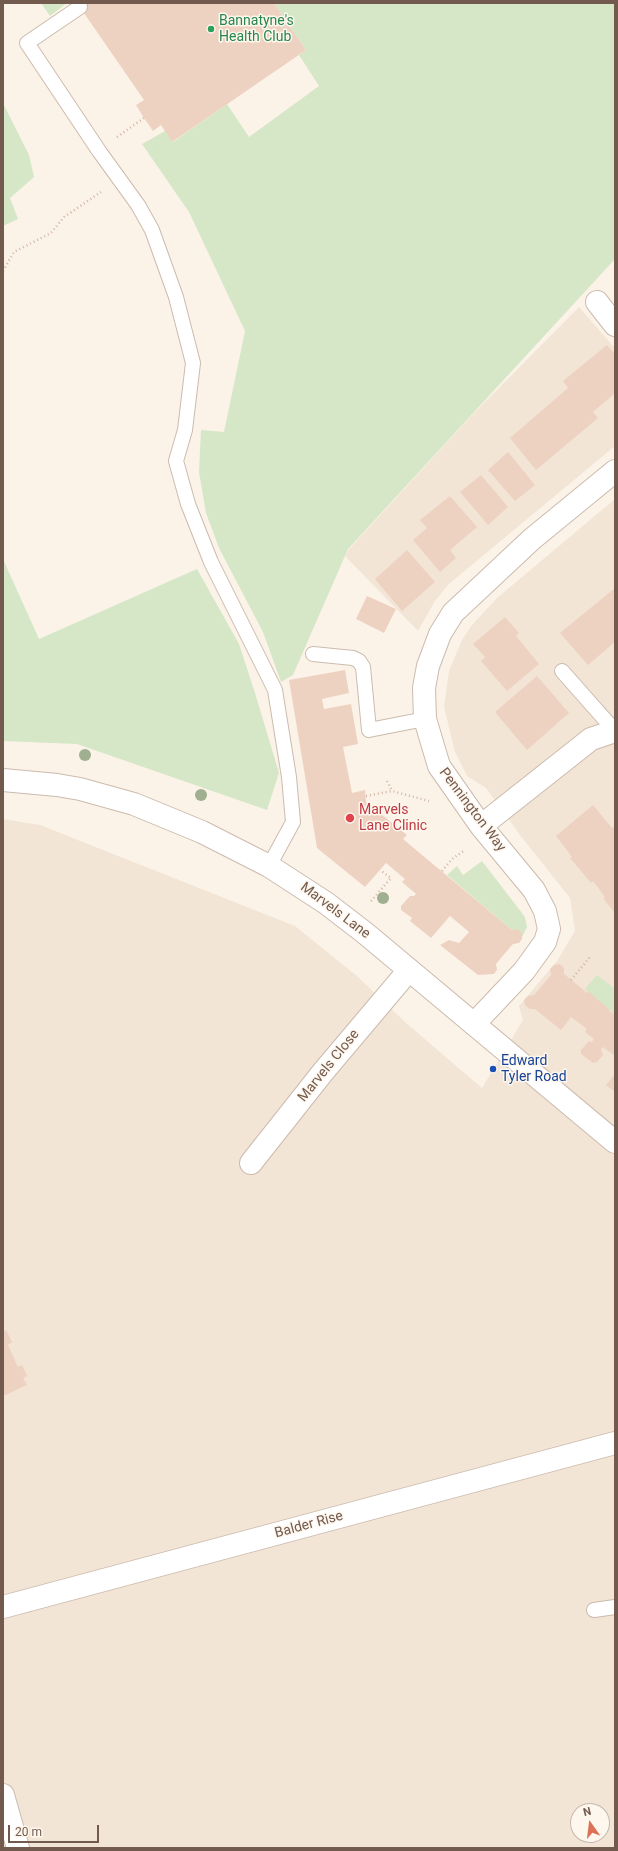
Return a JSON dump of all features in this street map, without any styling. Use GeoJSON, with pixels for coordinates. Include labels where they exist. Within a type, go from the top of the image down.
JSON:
{"type":"FeatureCollection","features":[{"type":"Feature","properties":{"kind":"street"},"geometry":{"type":"LineString","coordinates":[[597,302],[615,325]]}},
{"type":"Feature","properties":{"kind":"street","name":"Pennington Way"},"geometry":{"type":"LineString","coordinates":[[474,1024],[524,970],[545,942],[549,929],[545,911],[534,890],[458,796],[439,766],[426,719],[424,688],[428,666],[440,634],[453,613],[532,539],[615,471]]}},
{"type":"Feature","properties":{"kind":"street"},"geometry":{"type":"LineString","coordinates":[[481,826],[591,739],[615,731]]}},
{"type":"Feature","properties":{"kind":"street","name":"Marvels Lane"},"geometry":{"type":"LineString","coordinates":[[3,780],[72,787],[134,804],[202,832],[269,866],[326,903],[409,970],[615,1142]]}},
{"type":"Feature","properties":{"kind":"street","name":"Marvels Close"},"geometry":{"type":"LineString","coordinates":[[251,1163],[323,1072],[409,970]]}},
{"type":"Feature","properties":{"kind":"street","name":"Balder Rise"},"geometry":{"type":"LineString","coordinates":[[3,1607],[615,1443]]}},
{"type":"Feature","properties":{"kind":"street"},"geometry":{"type":"LineString","coordinates":[[3,1795],[18,1848]]}},
{"type":"Feature","properties":{"kind":"lane"},"geometry":{"type":"LineString","coordinates":[[80,7],[27,43],[99,151],[138,205],[152,230],[176,297],[193,363],[185,430],[176,461],[188,504],[211,562],[275,690],[289,776],[293,822],[269,866]]}},
{"type":"Feature","properties":{"kind":"lane"},"geometry":{"type":"LineString","coordinates":[[313,654],[353,658],[359,661],[364,667],[369,730],[426,719]]}},
{"type":"Feature","properties":{"kind":"lane"},"geometry":{"type":"LineString","coordinates":[[562,671],[615,731]]}},
{"type":"Feature","properties":{"kind":"lane"},"geometry":{"type":"LineString","coordinates":[[594,1610],[615,1607]]}},
{"type":"Feature","properties":{"kind":"path"},"geometry":{"type":"LineString","coordinates":[[99,151],[144,118]]}},
{"type":"Feature","properties":{"kind":"path"},"geometry":{"type":"LineString","coordinates":[[3,271],[14,252],[51,233],[64,217],[120,179]]}},
{"type":"Feature","properties":{"kind":"path"},"geometry":{"type":"LineString","coordinates":[[388,781],[392,791]]}},
{"type":"Feature","properties":{"kind":"path"},"geometry":{"type":"LineString","coordinates":[[366,796],[392,791],[436,803]]}},
{"type":"Feature","properties":{"kind":"path"},"geometry":{"type":"LineString","coordinates":[[442,871],[452,859],[468,847]]}},
{"type":"Feature","properties":{"kind":"path"},"geometry":{"type":"LineString","coordinates":[[371,901],[391,878],[380,870]]}},
{"type":"Feature","properties":{"kind":"path"},"geometry":{"type":"LineString","coordinates":[[571,980],[590,957]]}},
{"type":"Feature","properties":{"kind":"shaded area"},"geometry":{"type":"Polygon","coordinates":[[[579,307],[615,348],[615,446],[449,584],[435,601],[418,631],[345,556],[349,549],[473,414],[579,307]]]}},
{"type":"Feature","properties":{"kind":"shaded area"},"geometry":{"type":"Polygon","coordinates":[[[615,499],[615,1848],[3,1848],[3,819],[40,825],[295,926],[357,976],[406,1023],[482,1088],[523,1020],[519,1006],[557,961],[575,931],[570,898],[523,839],[486,788],[467,776],[455,752],[444,707],[449,671],[462,640],[472,625],[497,598],[615,499]]]}},
{"type":"Feature","properties":{"kind":"green space"},"geometry":{"type":"Polygon","coordinates":[[[41,3],[67,3],[50,16],[41,3]]]}},
{"type":"Feature","properties":{"kind":"green space"},"geometry":{"type":"Polygon","coordinates":[[[274,3],[615,3],[615,259],[348,549],[293,675],[281,682],[263,632],[219,548],[206,513],[199,472],[201,430],[224,432],[245,331],[189,212],[142,144],[165,131],[173,142],[227,104],[249,137],[319,86],[299,55],[306,50],[274,3]]]}},
{"type":"Feature","properties":{"kind":"green space"},"geometry":{"type":"Polygon","coordinates":[[[3,103],[29,155],[34,177],[10,198],[18,219],[3,226],[3,103]]]}},
{"type":"Feature","properties":{"kind":"green space"},"geometry":{"type":"Polygon","coordinates":[[[3,559],[39,639],[197,569],[239,644],[279,773],[267,810],[77,744],[3,741],[3,559]]]}},
{"type":"Feature","properties":{"kind":"green space"},"geometry":{"type":"Polygon","coordinates":[[[482,861],[525,917],[527,927],[522,937],[522,933],[512,930],[447,875],[457,866],[463,875],[482,861]]]}},
{"type":"Feature","properties":{"kind":"green space"},"geometry":{"type":"Polygon","coordinates":[[[597,975],[615,989],[615,1014],[585,989],[597,975]]]}},
{"type":"Feature","properties":{"kind":"building"},"geometry":{"type":"Polygon","coordinates":[[[77,3],[274,3],[306,50],[172,142],[161,125],[153,131],[144,118],[136,105],[144,100],[77,3]]]}},
{"type":"Feature","properties":{"kind":"building"},"geometry":{"type":"Polygon","coordinates":[[[607,345],[615,354],[615,393],[593,412],[598,418],[536,470],[510,438],[568,388],[563,381],[607,345]]]}},
{"type":"Feature","properties":{"kind":"building"},"geometry":{"type":"Polygon","coordinates":[[[508,452],[535,485],[515,501],[488,470],[508,452]]]}},
{"type":"Feature","properties":{"kind":"building"},"geometry":{"type":"Polygon","coordinates":[[[481,475],[508,507],[488,525],[460,492],[481,475]]]}},
{"type":"Feature","properties":{"kind":"building"},"geometry":{"type":"Polygon","coordinates":[[[450,496],[477,527],[450,550],[456,558],[440,572],[413,540],[427,528],[420,520],[450,496]]]}},
{"type":"Feature","properties":{"kind":"building"},"geometry":{"type":"Polygon","coordinates":[[[407,550],[435,582],[402,611],[375,579],[407,550]]]}},
{"type":"Feature","properties":{"kind":"building"},"geometry":{"type":"Polygon","coordinates":[[[615,588],[615,642],[588,665],[560,633],[615,588]]]}},
{"type":"Feature","properties":{"kind":"building"},"geometry":{"type":"Polygon","coordinates":[[[367,596],[396,609],[384,633],[356,619],[367,596]]]}},
{"type":"Feature","properties":{"kind":"building"},"geometry":{"type":"Polygon","coordinates":[[[505,617],[519,633],[516,636],[539,664],[507,691],[481,661],[485,657],[473,644],[505,617]]]}},
{"type":"Feature","properties":{"kind":"building","name":"Marvels Lane Clinic"},"geometry":{"type":"Polygon","coordinates":[[[345,670],[349,693],[322,699],[324,709],[351,704],[358,744],[343,747],[352,793],[365,790],[366,802],[407,835],[403,839],[512,930],[517,929],[522,933],[522,939],[519,943],[513,944],[496,964],[497,970],[494,974],[478,975],[440,945],[449,940],[459,943],[469,932],[450,916],[431,938],[410,921],[412,918],[401,910],[401,906],[410,896],[414,896],[416,894],[402,882],[405,879],[386,863],[365,887],[317,848],[289,680],[345,670]]]}},
{"type":"Feature","properties":{"kind":"building"},"geometry":{"type":"Polygon","coordinates":[[[537,676],[569,713],[527,750],[495,712],[537,676]]]}},
{"type":"Feature","properties":{"kind":"building"},"geometry":{"type":"Polygon","coordinates":[[[593,805],[612,828],[615,826],[615,913],[603,898],[605,897],[593,881],[591,883],[570,858],[572,857],[556,836],[593,805]]]}},
{"type":"Feature","properties":{"kind":"building"},"geometry":{"type":"Polygon","coordinates":[[[560,964],[564,968],[564,974],[586,992],[585,994],[588,991],[610,1010],[609,1011],[615,1014],[615,1056],[603,1047],[601,1049],[603,1055],[597,1062],[593,1063],[581,1054],[581,1050],[589,1041],[592,1042],[594,1039],[585,1032],[587,1029],[571,1017],[561,1030],[535,1009],[530,1009],[525,1005],[524,1000],[528,996],[534,995],[551,975],[550,969],[554,965],[560,964]]]}},
{"type":"Feature","properties":{"kind":"building"},"geometry":{"type":"Polygon","coordinates":[[[615,1074],[615,1092],[606,1085],[615,1074]]]}},
{"type":"Feature","properties":{"kind":"building"},"geometry":{"type":"Polygon","coordinates":[[[6,1330],[12,1342],[8,1345],[18,1367],[22,1365],[27,1376],[23,1378],[27,1385],[3,1396],[3,1332],[6,1330]]]}},
{"type":"Feature","properties":{"kind":"place","name":"Bannatyne's Health Club"},"geometry":{"type":"Point","coordinates":[211,29]}},
{"type":"Feature","properties":{"kind":"place","name":"Marvels Lane Clinic"},"geometry":{"type":"Point","coordinates":[350,818]}},
{"type":"Feature","properties":{"kind":"place","name":"Edward Tyler Road"},"geometry":{"type":"Point","coordinates":[493,1069]}}]}
